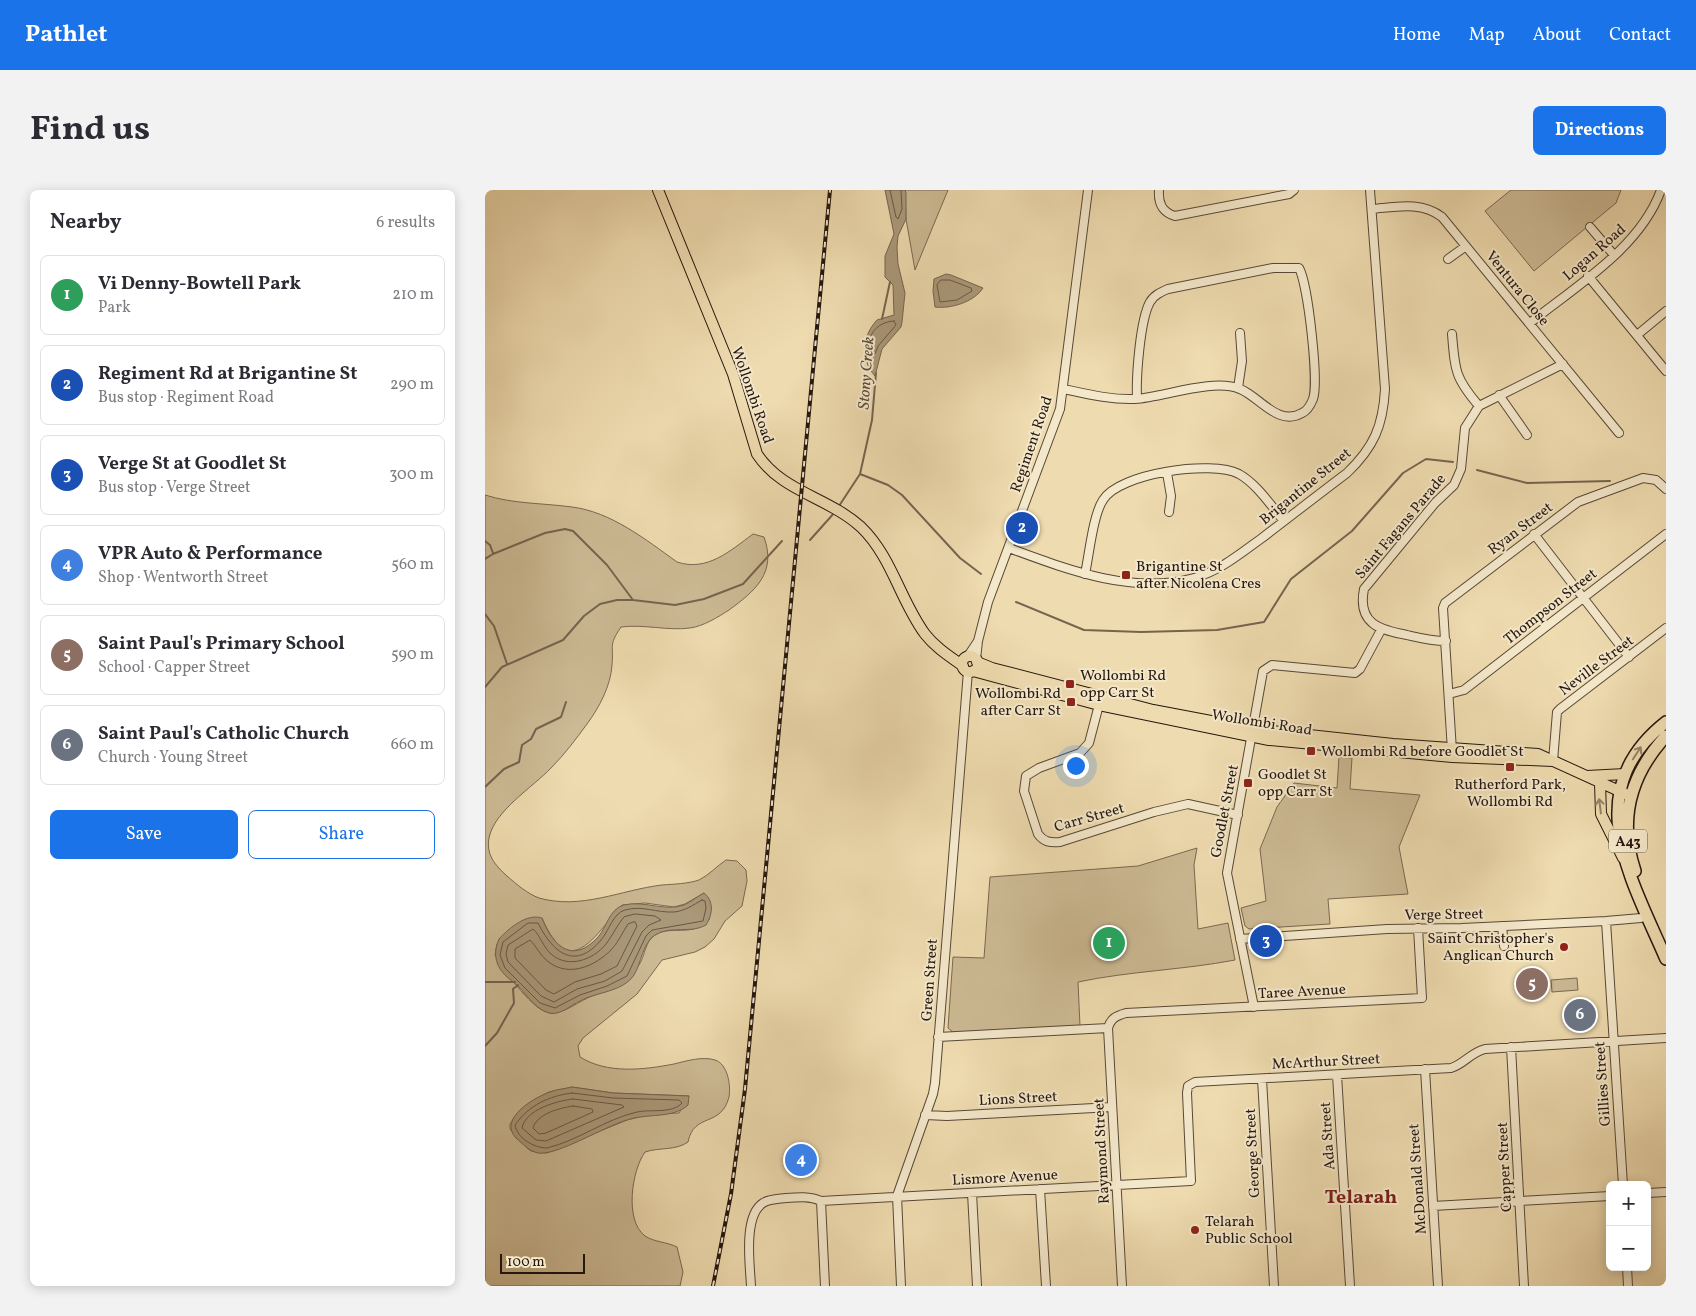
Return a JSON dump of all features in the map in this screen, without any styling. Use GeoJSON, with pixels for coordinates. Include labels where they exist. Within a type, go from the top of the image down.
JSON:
{"type":"FeatureCollection","features":[{"type":"Feature","properties":{"kind":"highway","name":"A43"},"geometry":{"type":"LineString","coordinates":[[1666,722],[1645,741],[1625,774],[1619,792],[1617,826],[1623,859],[1666,959]]}},
{"type":"Feature","properties":{"kind":"highway","name":"A43"},"geometry":{"type":"LineString","coordinates":[[1666,736],[1648,757],[1638,775],[1631,796],[1628,829],[1632,862],[1666,941]]}},
{"type":"Feature","properties":{"kind":"main road","name":"Wollombi Road"},"geometry":{"type":"LineString","coordinates":[[658,190],[733,374],[757,454],[764,465],[784,483],[851,519],[883,554],[925,633],[938,648],[949,656],[1101,701],[1314,746],[1452,753],[1553,761],[1631,796]]}},
{"type":"Feature","properties":{"kind":"main road"},"geometry":{"type":"LineString","coordinates":[[1583,776],[1625,774]]}},
{"type":"Feature","properties":{"kind":"main road"},"geometry":{"type":"LineString","coordinates":[[1600,783],[1601,814],[1623,859]]}},
{"type":"Feature","properties":{"kind":"street","name":"Regiment Road"},"geometry":{"type":"LineString","coordinates":[[970,663],[989,602],[1051,436],[1064,389],[1088,190]]}},
{"type":"Feature","properties":{"kind":"street"},"geometry":{"type":"LineString","coordinates":[[1159,190],[1159,202],[1163,209],[1175,216],[1289,194],[1294,190]]}},
{"type":"Feature","properties":{"kind":"street","name":"Brigantine Street"},"geometry":{"type":"LineString","coordinates":[[1009,548],[1085,574],[1147,583],[1170,583],[1195,578],[1232,560],[1361,460],[1378,431],[1383,413],[1385,389],[1370,190]]}},
{"type":"Feature","properties":{"kind":"street","name":"Logan Road"},"geometry":{"type":"LineString","coordinates":[[1530,323],[1632,239],[1655,205],[1661,190]]}},
{"type":"Feature","properties":{"kind":"street","name":"Ventura Close"},"geometry":{"type":"LineString","coordinates":[[1372,209],[1410,206],[1431,210],[1442,217],[1619,433]]}},
{"type":"Feature","properties":{"kind":"street"},"geometry":{"type":"LineString","coordinates":[[1590,227],[1613,255]]}},
{"type":"Feature","properties":{"kind":"street"},"geometry":{"type":"LineString","coordinates":[[1448,259],[1466,246]]}},
{"type":"Feature","properties":{"kind":"street"},"geometry":{"type":"LineString","coordinates":[[1064,389],[1100,397],[1137,398],[1209,387],[1238,388],[1253,396],[1277,415],[1295,417],[1307,410],[1313,398],[1310,314],[1305,277],[1299,268],[1273,268],[1168,289],[1158,293],[1150,300],[1145,312],[1138,370],[1137,398]]}},
{"type":"Feature","properties":{"kind":"street"},"geometry":{"type":"LineString","coordinates":[[1588,276],[1666,371]]}},
{"type":"Feature","properties":{"kind":"street"},"geometry":{"type":"LineString","coordinates":[[1637,335],[1666,311]]}},
{"type":"Feature","properties":{"kind":"street"},"geometry":{"type":"LineString","coordinates":[[1238,388],[1242,361],[1240,333]]}},
{"type":"Feature","properties":{"kind":"street"},"geometry":{"type":"LineString","coordinates":[[1452,334],[1457,376],[1463,387],[1479,406]]}},
{"type":"Feature","properties":{"kind":"street","name":"Saint Fagans Parade"},"geometry":{"type":"LineString","coordinates":[[1381,630],[1371,622],[1365,611],[1364,589],[1435,503],[1454,485],[1461,469],[1462,438],[1465,428],[1479,406],[1563,364]]}},
{"type":"Feature","properties":{"kind":"street"},"geometry":{"type":"LineString","coordinates":[[1499,395],[1527,435]]}},
{"type":"Feature","properties":{"kind":"street"},"geometry":{"type":"LineString","coordinates":[[1085,574],[1102,501],[1121,483],[1136,478],[1205,467],[1227,470],[1240,474],[1259,492],[1284,521]]}},
{"type":"Feature","properties":{"kind":"street"},"geometry":{"type":"LineString","coordinates":[[1167,473],[1171,496],[1169,512]]}},
{"type":"Feature","properties":{"kind":"street","name":"Ryan Street"},"geometry":{"type":"LineString","coordinates":[[1445,641],[1443,608],[1445,603],[1578,502],[1643,478],[1656,480],[1666,490]]}},
{"type":"Feature","properties":{"kind":"street"},"geometry":{"type":"LineString","coordinates":[[1534,534],[1629,656]]}},
{"type":"Feature","properties":{"kind":"street","name":"Thompson Street"},"geometry":{"type":"LineString","coordinates":[[1449,694],[1463,690],[1666,534]]}},
{"type":"Feature","properties":{"kind":"street","name":"Neville Street"},"geometry":{"type":"LineString","coordinates":[[1553,761],[1557,712],[1666,628]]}},
{"type":"Feature","properties":{"kind":"street"},"geometry":{"type":"LineString","coordinates":[[1381,630],[1445,641],[1452,753]]}},
{"type":"Feature","properties":{"kind":"street","name":"Goodlet Street"},"geometry":{"type":"LineString","coordinates":[[1254,1007],[1227,873],[1265,668],[1272,665],[1355,672],[1360,669],[1381,630]]}},
{"type":"Feature","properties":{"kind":"street","name":"Green Street"},"geometry":{"type":"LineString","coordinates":[[901,1286],[897,1196],[934,1088],[970,663]]}},
{"type":"Feature","properties":{"kind":"street","name":"Carr Street"},"geometry":{"type":"LineString","coordinates":[[1101,701],[1089,743],[1080,753],[1039,768],[1027,776],[1024,791],[1038,834],[1042,839],[1048,842],[1060,842],[1154,812],[1188,804],[1237,815]]}},
{"type":"Feature","properties":{"kind":"street","name":"Verge Street"},"geometry":{"type":"LineString","coordinates":[[1240,939],[1418,928],[1606,921],[1641,918],[1647,915]]}},
{"type":"Feature","properties":{"kind":"street","name":"Gillies Street"},"geometry":{"type":"LineString","coordinates":[[1606,921],[1623,1181]]}},
{"type":"Feature","properties":{"kind":"street"},"geometry":{"type":"LineString","coordinates":[[1503,926],[1504,946]]}},
{"type":"Feature","properties":{"kind":"street","name":"Taree Avenue"},"geometry":{"type":"LineString","coordinates":[[1108,1028],[1114,1017],[1126,1013],[1422,998],[1418,928]]}},
{"type":"Feature","properties":{"kind":"street"},"geometry":{"type":"LineString","coordinates":[[938,1037],[1108,1028]]}},
{"type":"Feature","properties":{"kind":"street","name":"Raymond Street"},"geometry":{"type":"LineString","coordinates":[[1108,1028],[1122,1286]]}},
{"type":"Feature","properties":{"kind":"street"},"geometry":{"type":"LineString","coordinates":[[1511,1047],[1666,1038]]}},
{"type":"Feature","properties":{"kind":"street","name":"McArthur Street"},"geometry":{"type":"LineString","coordinates":[[1191,1181],[1187,1093],[1188,1086],[1195,1082],[1337,1075],[1458,1066],[1474,1051],[1511,1047]]}},
{"type":"Feature","properties":{"kind":"street","name":"Capper Street"},"geometry":{"type":"LineString","coordinates":[[1511,1047],[1525,1286]]}},
{"type":"Feature","properties":{"kind":"street","name":"McDonald Street"},"geometry":{"type":"LineString","coordinates":[[1425,1069],[1438,1286]]}},
{"type":"Feature","properties":{"kind":"street","name":"Ada Street"},"geometry":{"type":"LineString","coordinates":[[1337,1075],[1350,1286]]}},
{"type":"Feature","properties":{"kind":"street","name":"George Street"},"geometry":{"type":"LineString","coordinates":[[1262,1079],[1274,1286]]}},
{"type":"Feature","properties":{"kind":"street","name":"Lions Street"},"geometry":{"type":"LineString","coordinates":[[925,1115],[947,1116],[1112,1107]]}},
{"type":"Feature","properties":{"kind":"street","name":"Lismore Avenue"},"geometry":{"type":"LineString","coordinates":[[751,1286],[749,1249],[755,1210],[764,1202],[775,1199],[813,1198],[821,1201],[1191,1181]]}},
{"type":"Feature","properties":{"kind":"street"},"geometry":{"type":"LineString","coordinates":[[1041,1189],[1046,1286]]}},
{"type":"Feature","properties":{"kind":"street"},"geometry":{"type":"LineString","coordinates":[[1651,1194],[1666,1192]]}},
{"type":"Feature","properties":{"kind":"street"},"geometry":{"type":"LineString","coordinates":[[972,1193],[977,1286]]}},
{"type":"Feature","properties":{"kind":"street"},"geometry":{"type":"LineString","coordinates":[[1433,1206],[1606,1196]]}},
{"type":"Feature","properties":{"kind":"street"},"geometry":{"type":"LineString","coordinates":[[821,1201],[825,1286]]}},
{"type":"Feature","properties":{"kind":"street"},"geometry":{"type":"LineString","coordinates":[[1627,1271],[1629,1286]]}},
{"type":"Feature","properties":{"kind":"shaded area"},"geometry":{"type":"Polygon","coordinates":[[[905,190],[948,190],[915,270],[906,219],[905,190]]]}},
{"type":"Feature","properties":{"kind":"shaded area"},"geometry":{"type":"Polygon","coordinates":[[[1511,190],[1621,190],[1616,203],[1534,271],[1485,211],[1511,190]]]}},
{"type":"Feature","properties":{"kind":"shaded area"},"geometry":{"type":"Polygon","coordinates":[[[485,495],[517,502],[572,507],[600,514],[653,544],[677,562],[688,564],[708,562],[718,558],[753,534],[764,537],[768,561],[761,580],[747,596],[725,613],[706,623],[690,628],[621,627],[612,646],[612,665],[609,680],[604,696],[596,711],[556,763],[498,818],[492,828],[488,844],[490,855],[495,864],[518,885],[539,898],[555,901],[570,902],[601,898],[646,887],[699,880],[726,860],[737,861],[746,870],[747,881],[742,906],[725,921],[714,939],[705,947],[695,952],[662,960],[637,994],[583,1038],[578,1046],[580,1057],[602,1066],[613,1068],[650,1068],[695,1059],[710,1059],[719,1062],[726,1071],[729,1082],[729,1097],[725,1107],[720,1113],[696,1127],[691,1133],[688,1142],[683,1145],[645,1152],[640,1160],[634,1182],[632,1207],[638,1229],[649,1238],[677,1247],[683,1272],[680,1286],[485,1286],[485,495]],[[704,893],[685,904],[674,907],[645,903],[622,905],[592,940],[582,948],[572,951],[562,948],[552,937],[542,918],[497,944],[495,955],[521,990],[537,1007],[545,1012],[558,1012],[624,981],[639,965],[649,941],[655,935],[665,931],[700,927],[709,920],[711,908],[704,893]],[[572,1087],[549,1092],[534,1100],[516,1115],[510,1124],[510,1129],[531,1151],[547,1153],[627,1120],[651,1114],[679,1113],[689,1096],[613,1093],[572,1087]]]}},
{"type":"Feature","properties":{"kind":"shaded area"},"geometry":{"type":"Polygon","coordinates":[[[1339,757],[1352,758],[1350,789],[1420,795],[1399,847],[1408,894],[1328,899],[1330,924],[1249,929],[1245,926],[1241,908],[1266,901],[1260,849],[1277,807],[1294,783],[1337,788],[1339,757]]]}},
{"type":"Feature","properties":{"kind":"shaded area"},"geometry":{"type":"Polygon","coordinates":[[[1197,848],[1194,865],[1198,929],[1228,923],[1235,960],[1117,975],[1078,982],[1080,1026],[954,1033],[948,1028],[953,957],[984,958],[990,877],[1138,866],[1197,848]]]}},
{"type":"Feature","properties":{"kind":"shaded area"},"geometry":{"type":"Polygon","coordinates":[[[1577,978],[1578,990],[1552,992],[1551,980],[1577,978]]]}},
{"type":"Feature","properties":{"kind":"water"},"geometry":{"type":"Polygon","coordinates":[[[885,190],[905,190],[906,193],[906,219],[898,236],[897,247],[898,264],[905,293],[901,327],[882,349],[875,376],[870,369],[865,355],[868,333],[877,320],[894,315],[893,285],[885,277],[885,256],[894,234],[885,190]]]}},
{"type":"Feature","properties":{"kind":"water"},"geometry":{"type":"Polygon","coordinates":[[[946,274],[983,288],[974,297],[962,304],[935,307],[934,279],[946,274]]]}},
{"type":"Feature","properties":{"kind":"water"},"geometry":{"type":"Polygon","coordinates":[[[704,893],[711,904],[710,916],[706,925],[694,929],[667,930],[655,935],[648,943],[634,975],[629,981],[616,988],[586,998],[557,1013],[549,1013],[538,1007],[503,973],[497,963],[496,952],[499,939],[513,926],[524,920],[536,917],[542,918],[546,928],[558,944],[572,951],[580,950],[598,937],[612,914],[619,907],[639,904],[677,907],[687,904],[704,893]]]}},
{"type":"Feature","properties":{"kind":"water"},"geometry":{"type":"Polygon","coordinates":[[[572,1087],[613,1093],[689,1096],[688,1105],[675,1112],[635,1118],[618,1123],[546,1153],[532,1151],[516,1138],[511,1124],[520,1110],[543,1095],[555,1090],[572,1087]]]}},
{"type":"Feature","properties":{"kind":"waterway","name":"Stony Creek"},"geometry":{"type":"LineString","coordinates":[[882,319],[890,282]]}},
{"type":"Feature","properties":{"kind":"waterway","name":"Stony Creek"},"geometry":{"type":"LineString","coordinates":[[839,506],[860,474],[872,420],[876,373]]}},
{"type":"Feature","properties":{"kind":"waterway"},"geometry":{"type":"LineString","coordinates":[[1016,602],[1084,630],[1141,632],[1217,630],[1264,622],[1291,579],[1352,531],[1403,473],[1426,459],[1453,462]]}},
{"type":"Feature","properties":{"kind":"waterway"},"geometry":{"type":"LineString","coordinates":[[1477,470],[1527,483],[1610,481]]}},
{"type":"Feature","properties":{"kind":"waterway"},"geometry":{"type":"LineString","coordinates":[[860,474],[888,485],[902,495],[960,558],[981,574]]}},
{"type":"Feature","properties":{"kind":"waterway","name":"Stony Creek"},"geometry":{"type":"LineString","coordinates":[[810,540],[835,512]]}},
{"type":"Feature","properties":{"kind":"waterway"},"geometry":{"type":"LineString","coordinates":[[485,559],[545,533],[565,529],[573,531],[607,565],[633,600]]}},
{"type":"Feature","properties":{"kind":"waterway"},"geometry":{"type":"LineString","coordinates":[[485,541],[490,545],[493,553]]}},
{"type":"Feature","properties":{"kind":"waterway"},"geometry":{"type":"LineString","coordinates":[[485,687],[502,667],[563,640],[584,616],[600,604],[617,600],[633,600],[675,605],[704,599],[743,584],[782,541]]}},
{"type":"Feature","properties":{"kind":"waterway"},"geometry":{"type":"LineString","coordinates":[[485,614],[494,626],[507,664]]}},
{"type":"Feature","properties":{"kind":"waterway"},"geometry":{"type":"LineString","coordinates":[[485,787],[504,769],[519,762],[522,745],[531,739],[536,729],[561,717],[566,702]]}},
{"type":"Feature","properties":{"kind":"waterway"},"geometry":{"type":"LineString","coordinates":[[485,982],[515,982]]}},
{"type":"Feature","properties":{"kind":"waterway"},"geometry":{"type":"LineString","coordinates":[[485,1046],[497,1033],[514,1003],[513,989],[518,985]]}},
{"type":"Feature","properties":{"kind":"railway"},"geometry":{"type":"LineString","coordinates":[[713,1286],[731,1194],[745,1089],[830,190]]}},
{"type":"Feature","properties":{"kind":"place","name":"Regiment Rd at Brigantine St"},"geometry":{"type":"Point","coordinates":[1022,528]}},
{"type":"Feature","properties":{"kind":"place","name":"Brigantine St after Nicolena Cres"},"geometry":{"type":"Point","coordinates":[1126,575]}},
{"type":"Feature","properties":{"kind":"place","name":"Wollombi Rd opp Carr St"},"geometry":{"type":"Point","coordinates":[1070,684]}},
{"type":"Feature","properties":{"kind":"place","name":"Wollombi Rd after Carr St"},"geometry":{"type":"Point","coordinates":[1071,702]}},
{"type":"Feature","properties":{"kind":"place","name":"Wollombi Rd before Goodlet St"},"geometry":{"type":"Point","coordinates":[1311,751]}},
{"type":"Feature","properties":{"kind":"place","name":"Rutherford Park, Wollombi Rd"},"geometry":{"type":"Point","coordinates":[1510,767]}},
{"type":"Feature","properties":{"kind":"place","name":"Goodlet St opp Carr St"},"geometry":{"type":"Point","coordinates":[1248,783]}},
{"type":"Feature","properties":{"kind":"place","name":"Verge St at Goodlet St"},"geometry":{"type":"Point","coordinates":[1266,941]}},
{"type":"Feature","properties":{"kind":"place","name":"Vi Denny-Bowtell Park"},"geometry":{"type":"Point","coordinates":[1109,943]}},
{"type":"Feature","properties":{"kind":"place","name":"Saint Christopher's Anglican Church"},"geometry":{"type":"Point","coordinates":[1564,947]}},
{"type":"Feature","properties":{"kind":"place","name":"Saint Paul's Primary School"},"geometry":{"type":"Point","coordinates":[1532,984]}},
{"type":"Feature","properties":{"kind":"place","name":"Saint Paul's Catholic Church"},"geometry":{"type":"Point","coordinates":[1580,1015]}},
{"type":"Feature","properties":{"kind":"place","name":"VPR Auto & Performance"},"geometry":{"type":"Point","coordinates":[801,1160]}},
{"type":"Feature","properties":{"kind":"place","name":"Telarah Public School"},"geometry":{"type":"Point","coordinates":[1195,1230]}},
{"type":"Feature","properties":{"kind":"district","name":"Telarah"},"geometry":{"type":"Point","coordinates":[1361,1196]}}]}
